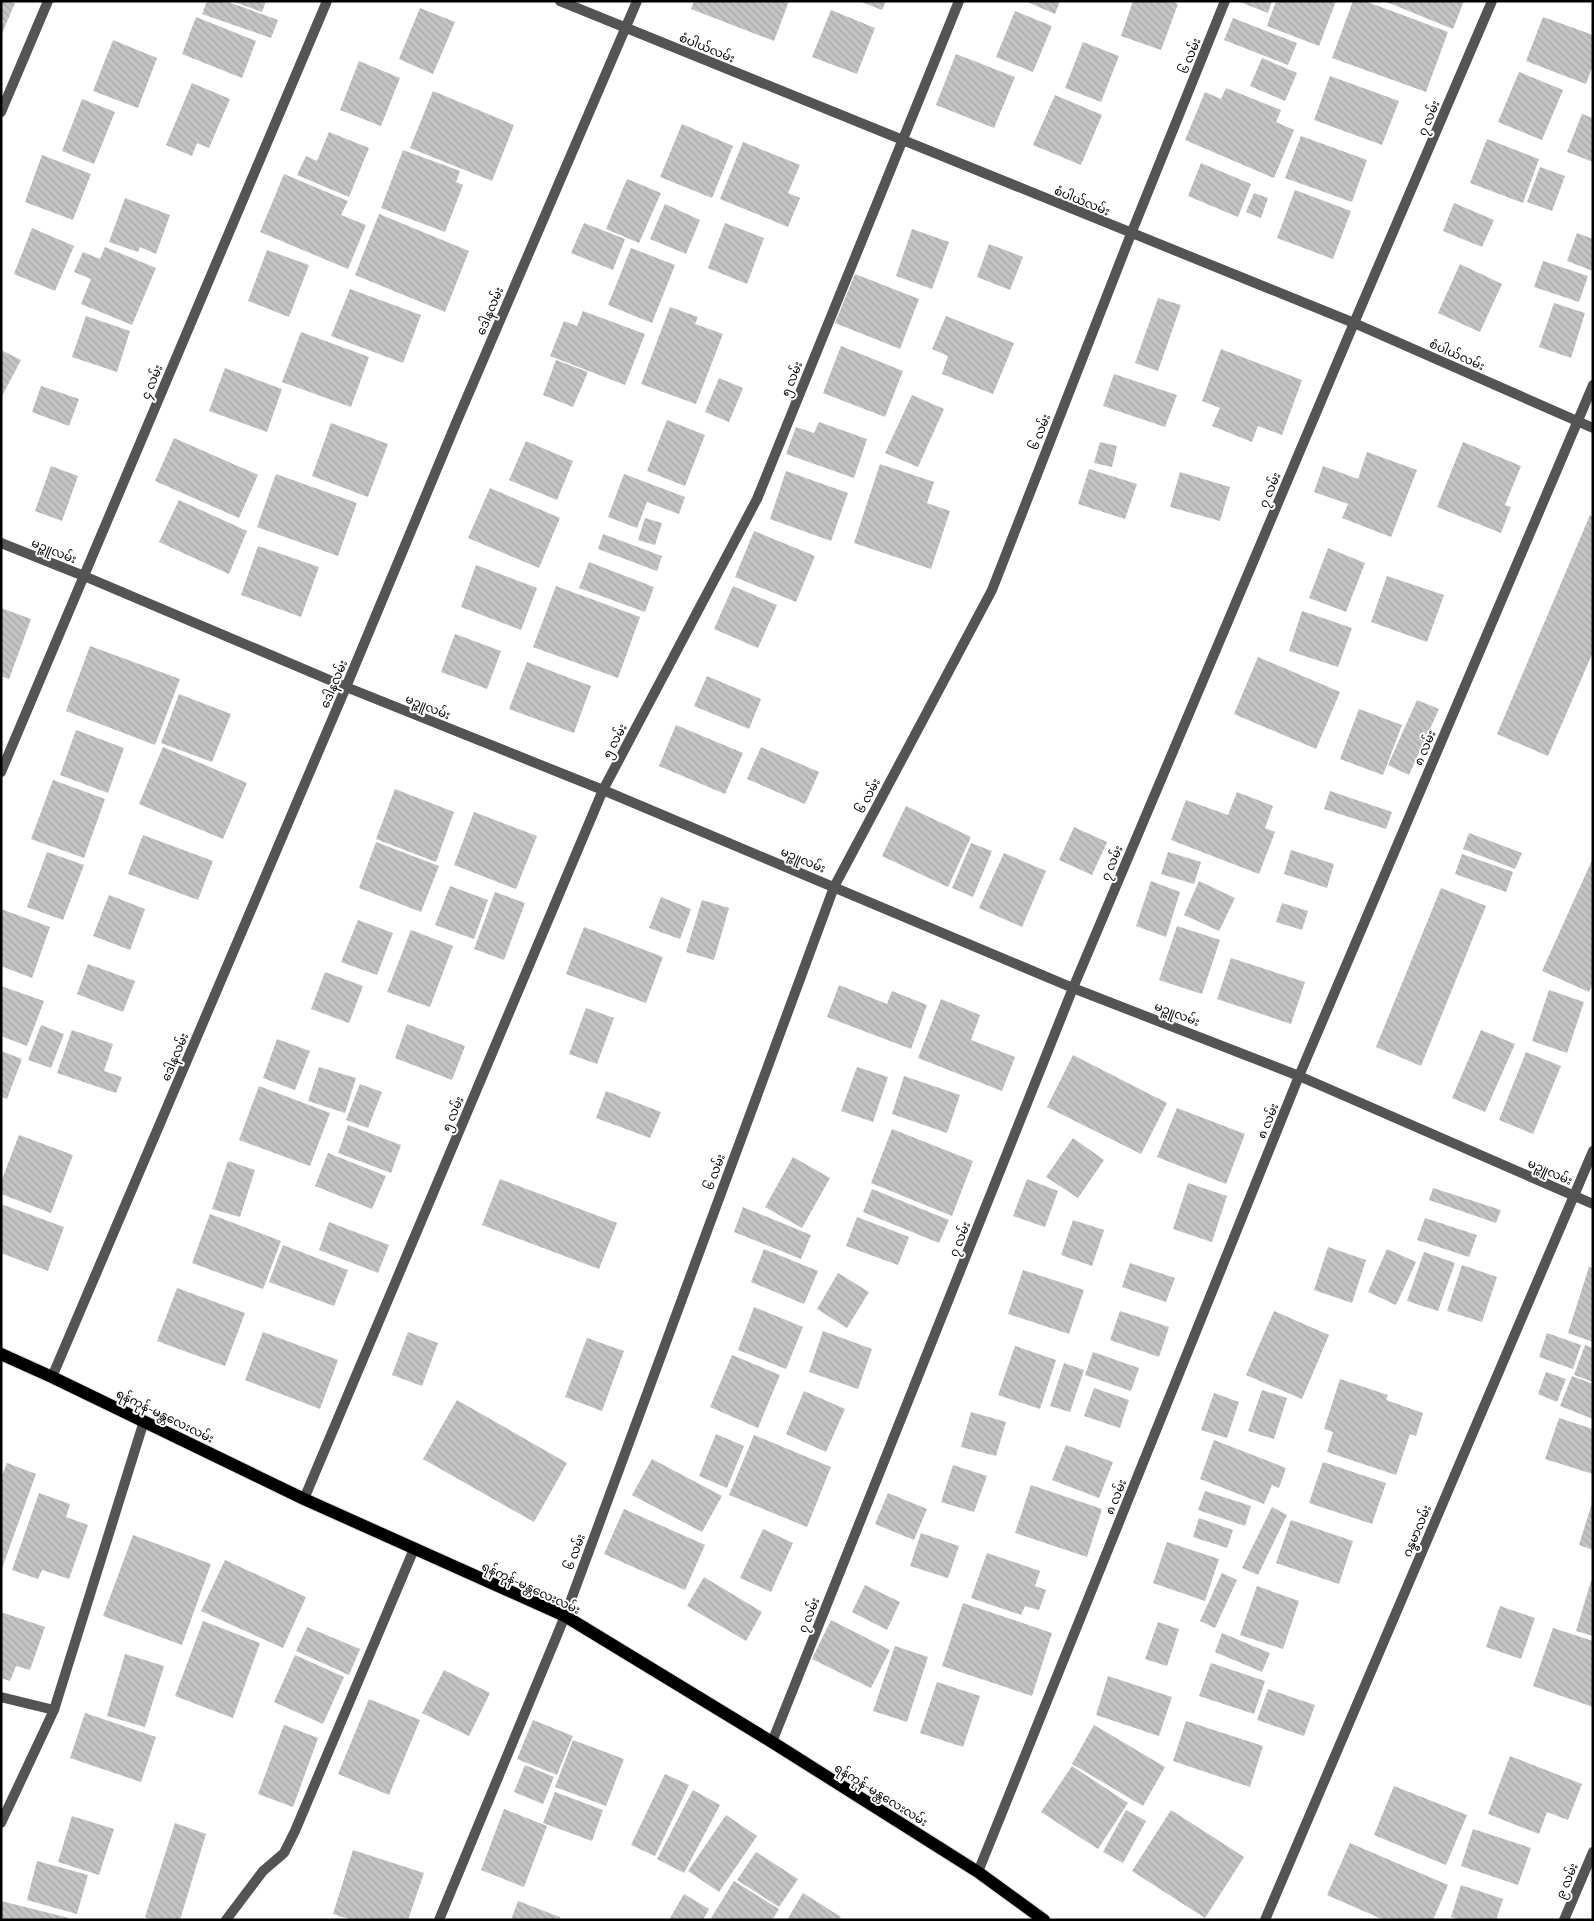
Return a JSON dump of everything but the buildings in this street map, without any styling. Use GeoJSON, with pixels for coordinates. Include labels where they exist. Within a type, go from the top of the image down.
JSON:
{"type":"FeatureCollection","features":[{"type":"Feature","properties":{"kind":"main road","name":"ရန်ကုန်-မန္တလေးလမ်း"},"geometry":{"type":"LineString","coordinates":[[1,1354],[304,1499],[565,1616],[772,1742],[978,1872],[1044,1920]]}},
{"type":"Feature","properties":{"kind":"street"},"geometry":{"type":"LineString","coordinates":[[1,112],[48,1]]}},
{"type":"Feature","properties":{"kind":"street","name":"၄ လမ်း"},"geometry":{"type":"LineString","coordinates":[[1,772],[327,1]]}},
{"type":"Feature","properties":{"kind":"street","name":"စံပါယ်လမ်း"},"geometry":{"type":"LineString","coordinates":[[560,1],[1354,323],[1593,428]]}},
{"type":"Feature","properties":{"kind":"street","name":"ဒေါနလမ်း"},"geometry":{"type":"LineString","coordinates":[[52,1377],[637,1]]}},
{"type":"Feature","properties":{"kind":"street","name":"၅ လမ်း"},"geometry":{"type":"LineString","coordinates":[[304,1499],[603,790],[757,500],[959,1]]}},
{"type":"Feature","properties":{"kind":"street","name":"၆ လမ်း"},"geometry":{"type":"LineString","coordinates":[[439,1920],[565,1616],[834,887],[992,590],[1131,234],[1225,1]]}},
{"type":"Feature","properties":{"kind":"street","name":"၇ လမ်း"},"geometry":{"type":"LineString","coordinates":[[772,1742],[1074,988],[1354,323],[1492,1]]}},
{"type":"Feature","properties":{"kind":"street","name":"၈ လမ်း"},"geometry":{"type":"LineString","coordinates":[[978,1872],[1300,1076],[1593,385]]}},
{"type":"Feature","properties":{"kind":"street","name":"မဉ္ဇူလမ်း"},"geometry":{"type":"LineString","coordinates":[[1,543],[84,576],[346,688],[603,790],[1074,988],[1300,1076],[1593,1204]]}},
{"type":"Feature","properties":{"kind":"street","name":"ဂန္ဓမာလမ်း"},"geometry":{"type":"LineString","coordinates":[[1265,1920],[1593,1151]]}},
{"type":"Feature","properties":{"kind":"street"},"geometry":{"type":"LineString","coordinates":[[1,1822],[54,1710],[144,1421]]}},
{"type":"Feature","properties":{"kind":"street"},"geometry":{"type":"LineString","coordinates":[[226,1920],[263,1871],[284,1853],[414,1549]]}},
{"type":"Feature","properties":{"kind":"street"},"geometry":{"type":"LineString","coordinates":[[1,1697],[54,1710]]}},
{"type":"Feature","properties":{"kind":"street","name":"၉ လမ်း"},"geometry":{"type":"LineString","coordinates":[[1564,1920],[1593,1852]]}}]}
